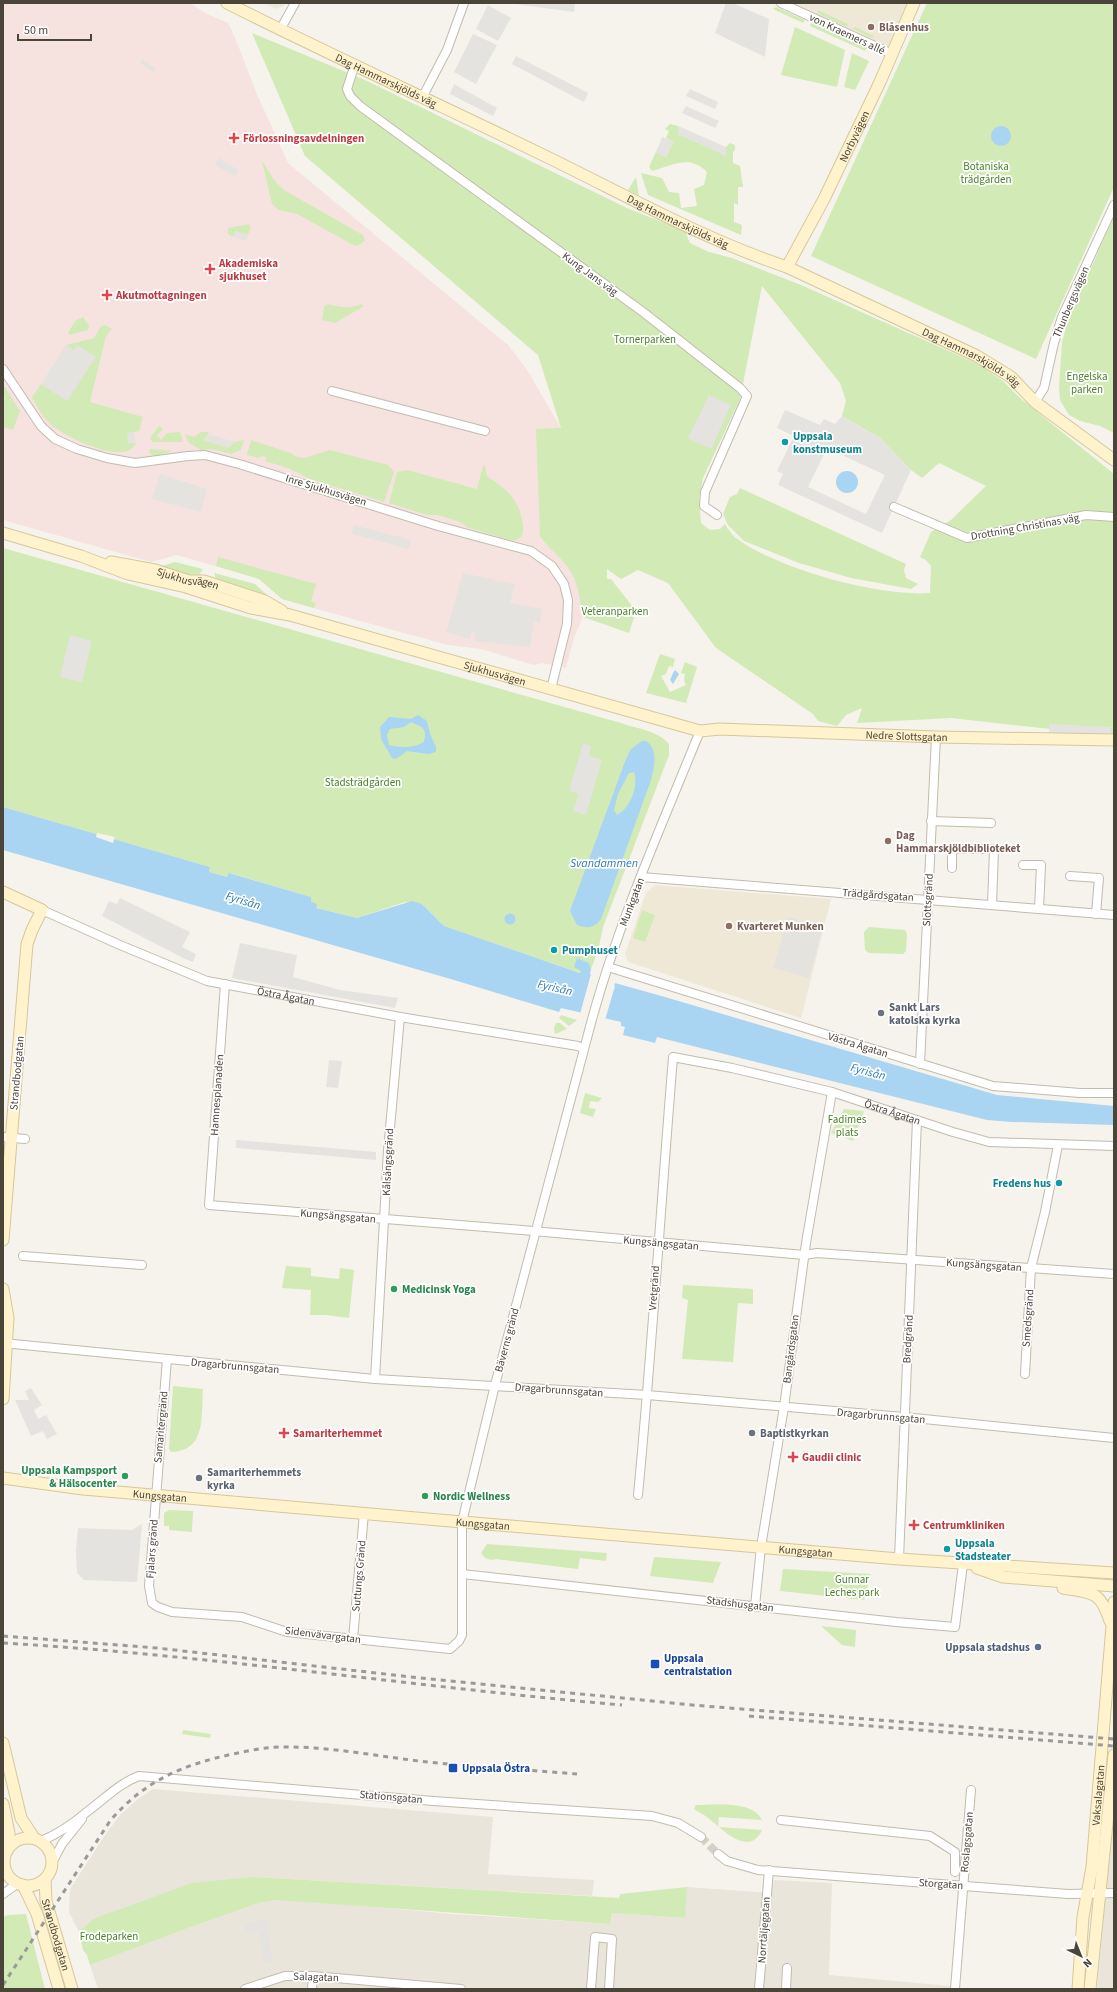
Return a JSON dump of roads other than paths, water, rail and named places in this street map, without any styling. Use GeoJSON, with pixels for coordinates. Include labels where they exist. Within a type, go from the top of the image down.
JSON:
{"type":"FeatureCollection","features":[{"type":"Feature","properties":{"kind":"street","name":"Dag Hammarskjölds väg"},"geometry":{"type":"LineString","coordinates":[[227,3],[280,30],[423,96],[678,223],[762,259],[786,267],[977,356],[1011,377],[1035,402],[1114,460]]}},
{"type":"Feature","properties":{"kind":"street"},"geometry":{"type":"LineString","coordinates":[[280,30],[295,3]]}},
{"type":"Feature","properties":{"kind":"street"},"geometry":{"type":"LineString","coordinates":[[423,96],[447,50],[464,3]]}},
{"type":"Feature","properties":{"kind":"street","name":"von Kraemers allé"},"geometry":{"type":"LineString","coordinates":[[781,3],[892,54]]}},
{"type":"Feature","properties":{"kind":"street","name":"Norbyvägen"},"geometry":{"type":"LineString","coordinates":[[786,267],[824,199],[892,54],[914,3]]}},
{"type":"Feature","properties":{"kind":"street","name":"Kung Jans väg"},"geometry":{"type":"LineString","coordinates":[[355,64],[347,89],[350,96],[360,106],[640,310],[740,388],[747,396],[705,492],[704,506],[717,515]]}},
{"type":"Feature","properties":{"kind":"street","name":"Thunbergsvägen"},"geometry":{"type":"LineString","coordinates":[[1035,402],[1044,388],[1054,343],[1062,317],[1114,205]]}},
{"type":"Feature","properties":{"kind":"street","name":"Inre Sjukhusvägen"},"geometry":{"type":"LineString","coordinates":[[3,369],[41,426],[56,439],[77,449],[107,458],[135,464],[205,455],[438,526],[531,551],[552,566],[564,584],[568,600],[567,624],[551,689]]}},
{"type":"Feature","properties":{"kind":"street"},"geometry":{"type":"LineString","coordinates":[[332,391],[484,431]]}},
{"type":"Feature","properties":{"kind":"street","name":"Drottning Christinas väg"},"geometry":{"type":"LineString","coordinates":[[894,507],[967,538],[1086,515],[1114,517]]}},
{"type":"Feature","properties":{"kind":"street","name":"Sjukhusvägen"},"geometry":{"type":"LineString","coordinates":[[3,533],[81,556],[128,574],[186,587],[251,608],[290,615],[700,731]]}},
{"type":"Feature","properties":{"kind":"street","name":"Nedre Slottsgatan"},"geometry":{"type":"LineString","coordinates":[[700,731],[720,729],[936,737],[1114,740]]}},
{"type":"Feature","properties":{"kind":"street","name":"Munkgatan"},"geometry":{"type":"LineString","coordinates":[[589,1032],[603,980],[641,878],[700,731]]}},
{"type":"Feature","properties":{"kind":"street","name":"Slottsgränd"},"geometry":{"type":"LineString","coordinates":[[920,1064],[936,737]]}},
{"type":"Feature","properties":{"kind":"street"},"geometry":{"type":"LineString","coordinates":[[932,821],[991,823]]}},
{"type":"Feature","properties":{"kind":"street"},"geometry":{"type":"LineString","coordinates":[[952,868],[952,849],[994,849],[992,905]]}},
{"type":"Feature","properties":{"kind":"street"},"geometry":{"type":"LineString","coordinates":[[1023,865],[1041,865],[1039,909]]}},
{"type":"Feature","properties":{"kind":"street"},"geometry":{"type":"LineString","coordinates":[[1070,876],[1099,878],[1096,914]]}},
{"type":"Feature","properties":{"kind":"street","name":"Trädgårdsgatan"},"geometry":{"type":"LineString","coordinates":[[641,878],[928,899],[1114,915]]}},
{"type":"Feature","properties":{"kind":"street","name":"Östra Ågatan"},"geometry":{"type":"LineString","coordinates":[[3,892],[190,975],[207,981],[575,1046],[584,1049]]}},
{"type":"Feature","properties":{"kind":"street","name":"Strandbodgatan"},"geometry":{"type":"LineString","coordinates":[[3,1240],[7,1138],[27,944],[42,910]]}},
{"type":"Feature","properties":{"kind":"street","name":"Västra Ågatan"},"geometry":{"type":"LineString","coordinates":[[608,967],[993,1086],[1080,1093],[1114,1093]]}},
{"type":"Feature","properties":{"kind":"street","name":"Hamnesplanaden"},"geometry":{"type":"LineString","coordinates":[[208,1205],[225,984]]}},
{"type":"Feature","properties":{"kind":"street","name":"Kålsängsgränd"},"geometry":{"type":"LineString","coordinates":[[375,1379],[388,1150],[400,1016]]}},
{"type":"Feature","properties":{"kind":"street","name":"Bäverns gränd"},"geometry":{"type":"LineString","coordinates":[[450,1649],[460,1641],[462,1634],[462,1522],[495,1385],[589,1032]]}},
{"type":"Feature","properties":{"kind":"street","name":"Östra Ågatan"},"geometry":{"type":"LineString","coordinates":[[673,1057],[732,1068],[832,1092],[989,1142],[1114,1146]]}},
{"type":"Feature","properties":{"kind":"street","name":"Vretgränd"},"geometry":{"type":"LineString","coordinates":[[638,1494],[673,1057]]}},
{"type":"Feature","properties":{"kind":"street","name":"Bangårdsgatan"},"geometry":{"type":"LineString","coordinates":[[755,1606],[760,1546],[784,1407],[804,1255],[832,1092]]}},
{"type":"Feature","properties":{"kind":"street","name":"Bredgränd"},"geometry":{"type":"LineString","coordinates":[[899,1559],[912,1259],[916,1120]]}},
{"type":"Feature","properties":{"kind":"street"},"geometry":{"type":"LineString","coordinates":[[7,1138],[24,1139]]}},
{"type":"Feature","properties":{"kind":"street","name":"Smedsgränd"},"geometry":{"type":"LineString","coordinates":[[1025,1374],[1031,1268],[1045,1212],[1058,1144]]}},
{"type":"Feature","properties":{"kind":"street","name":"Kungsängsgatan"},"geometry":{"type":"LineString","coordinates":[[208,1205],[537,1231],[657,1243],[804,1255],[817,1253],[1114,1274]]}},
{"type":"Feature","properties":{"kind":"street"},"geometry":{"type":"LineString","coordinates":[[22,1256],[142,1265]]}},
{"type":"Feature","properties":{"kind":"street"},"geometry":{"type":"LineString","coordinates":[[3,1289],[8,1318],[5,1343],[3,1399]]}},
{"type":"Feature","properties":{"kind":"street","name":"Dragarbrunnsgatan"},"geometry":{"type":"LineString","coordinates":[[5,1343],[375,1379],[495,1385],[647,1396],[904,1417],[1114,1438]]}},
{"type":"Feature","properties":{"kind":"street","name":"Samaritergränd"},"geometry":{"type":"LineString","coordinates":[[156,1494],[167,1359]]}},
{"type":"Feature","properties":{"kind":"street","name":"Kungsgatan"},"geometry":{"type":"LineString","coordinates":[[3,1478],[83,1489],[156,1494],[364,1514],[760,1546],[899,1559],[1114,1573]]}},
{"type":"Feature","properties":{"kind":"street","name":"Fjalars gränd"},"geometry":{"type":"LineString","coordinates":[[152,1603],[149,1586],[156,1494]]}},
{"type":"Feature","properties":{"kind":"street","name":"Suttungs Gränd"},"geometry":{"type":"LineString","coordinates":[[353,1639],[364,1514]]}},
{"type":"Feature","properties":{"kind":"street","name":"Kungsgatan"},"geometry":{"type":"LineString","coordinates":[[963,1564],[1003,1577],[1114,1586]]}},
{"type":"Feature","properties":{"kind":"street","name":"Stadshusgatan"},"geometry":{"type":"LineString","coordinates":[[462,1574],[955,1627],[963,1564]]}},
{"type":"Feature","properties":{"kind":"street"},"geometry":{"type":"LineString","coordinates":[[1003,1577],[1091,1593],[1102,1601],[1112,1625]]}},
{"type":"Feature","properties":{"kind":"street","name":"Vaksalagatan"},"geometry":{"type":"LineString","coordinates":[[1078,1989],[1083,1917],[1092,1867],[1114,1602]]}},
{"type":"Feature","properties":{"kind":"street","name":"Sidenvävargatan"},"geometry":{"type":"LineString","coordinates":[[152,1603],[172,1612],[242,1617],[288,1632],[450,1649]]}},
{"type":"Feature","properties":{"kind":"street"},"geometry":{"type":"LineString","coordinates":[[3,1743],[21,1818],[37,1839],[50,1850],[52,1863],[50,1872],[45,1879],[35,1885],[20,1884],[10,1878],[4,1867],[6,1853],[9,1847],[9,1832],[3,1804]]}},
{"type":"Feature","properties":{"kind":"street","name":"Vaksalagatan"},"geometry":{"type":"LineString","coordinates":[[1090,1989],[1114,1755]]}},
{"type":"Feature","properties":{"kind":"street","name":"Stationsgatan"},"geometry":{"type":"LineString","coordinates":[[37,1839],[57,1833],[88,1811],[125,1781],[139,1776],[441,1801],[652,1816],[678,1823],[701,1836]]}},
{"type":"Feature","properties":{"kind":"street","name":"Roslagsgatan"},"geometry":{"type":"LineString","coordinates":[[955,1989],[972,1790]]}},
{"type":"Feature","properties":{"kind":"street","name":"Stationsgatan"},"geometry":{"type":"LineString","coordinates":[[52,1863],[62,1844],[88,1811]]}},
{"type":"Feature","properties":{"kind":"street"},"geometry":{"type":"LineString","coordinates":[[781,1820],[930,1836],[955,1852],[955,1872]]}},
{"type":"Feature","properties":{"kind":"street"},"geometry":{"type":"LineString","coordinates":[[9,1847],[22,1838],[37,1839]]}},
{"type":"Feature","properties":{"kind":"street"},"geometry":{"type":"LineString","coordinates":[[718,1854],[727,1861],[737,1865],[768,1870]]}},
{"type":"Feature","properties":{"kind":"street","name":"Storgatan"},"geometry":{"type":"LineString","coordinates":[[768,1870],[1087,1894],[1114,1893]]}},
{"type":"Feature","properties":{"kind":"street","name":"Norrtäljegatan"},"geometry":{"type":"LineString","coordinates":[[759,1989],[768,1870]]}},
{"type":"Feature","properties":{"kind":"street","name":"Strandbodgatan"},"geometry":{"type":"LineString","coordinates":[[45,1879],[46,1901],[72,1989]]}},
{"type":"Feature","properties":{"kind":"street"},"geometry":{"type":"LineString","coordinates":[[3,1894],[20,1884]]}},
{"type":"Feature","properties":{"kind":"street","name":"Strandbodgatan"},"geometry":{"type":"LineString","coordinates":[[20,1884],[37,1914],[59,1989]]}},
{"type":"Feature","properties":{"kind":"street"},"geometry":{"type":"LineString","coordinates":[[591,1989],[595,1937],[612,1939],[609,1989]]}},
{"type":"Feature","properties":{"kind":"street"},"geometry":{"type":"LineString","coordinates":[[786,1989],[787,1968]]}},
{"type":"Feature","properties":{"kind":"street","name":"Salagatan"},"geometry":{"type":"LineString","coordinates":[[245,1989],[285,1976],[313,1976],[461,1989]]}},
{"type":"Feature","properties":{"kind":"street"},"geometry":{"type":"LineString","coordinates":[[312,1989],[313,1976]]}},
{"type":"Feature","properties":{"kind":"water"},"geometry":{"type":"Polygon","coordinates":[[[997,126],[1005,126],[1011,132],[1011,140],[1005,146],[997,146],[991,140],[991,132],[997,126]]]}},
{"type":"Feature","properties":{"kind":"water"},"geometry":{"type":"Polygon","coordinates":[[[847,471],[855,474],[858,482],[855,490],[847,493],[839,490],[836,482],[839,474],[847,471]]]}},
{"type":"Feature","properties":{"kind":"water"},"geometry":{"type":"Polygon","coordinates":[[[675,670],[679,674],[673,684],[670,680],[675,670]]]}},
{"type":"Feature","properties":{"kind":"water"},"geometry":{"type":"Polygon","coordinates":[[[418,715],[427,721],[430,734],[436,747],[436,752],[428,754],[407,751],[396,759],[392,758],[381,739],[380,727],[389,717],[411,719],[418,715]],[[411,722],[404,727],[390,729],[387,735],[389,745],[407,747],[424,742],[425,733],[423,728],[411,722]]]}},
{"type":"Feature","properties":{"kind":"water","name":"Svandammen"},"geometry":{"type":"Polygon","coordinates":[[[642,741],[646,741],[653,749],[654,759],[651,780],[601,919],[590,927],[577,925],[570,911],[631,749],[642,741]],[[634,772],[629,773],[618,794],[614,810],[617,815],[626,808],[632,796],[635,778],[634,772]]]}},
{"type":"Feature","properties":{"kind":"water","name":"Fyrisån"},"geometry":{"type":"Polygon","coordinates":[[[3,807],[210,867],[209,872],[227,877],[229,873],[311,897],[311,902],[317,904],[316,908],[357,918],[412,901],[422,904],[444,926],[580,973],[581,971],[574,967],[577,958],[589,963],[591,969],[590,974],[614,986],[615,983],[665,997],[997,1095],[1114,1106],[1114,1125],[987,1120],[657,1037],[655,1043],[623,1035],[625,1027],[621,1026],[621,1022],[561,1008],[559,1012],[454,980],[3,850],[3,807]]]}},
{"type":"Feature","properties":{"kind":"water"},"geometry":{"type":"Polygon","coordinates":[[[508,914],[512,914],[514,915],[514,923],[508,924],[505,921],[505,917],[508,914]]]}},
{"type":"Feature","properties":{"kind":"tunnel"},"geometry":{"type":"LineString","coordinates":[[701,1837],[718,1854]]}},
{"type":"Feature","properties":{"kind":"railway"},"geometry":{"type":"LineString","coordinates":[[3,1636],[157,1648],[420,1678],[692,1705],[1114,1739]]}},
{"type":"Feature","properties":{"kind":"railway"},"geometry":{"type":"LineString","coordinates":[[3,1643],[158,1655],[544,1698],[622,1705]]}},
{"type":"Feature","properties":{"kind":"railway"},"geometry":{"type":"LineString","coordinates":[[749,1716],[1114,1746]]}},
{"type":"Feature","properties":{"kind":"railway"},"geometry":{"type":"LineString","coordinates":[[3,1985],[110,1821],[136,1795],[150,1785],[181,1769],[197,1763],[262,1748],[299,1747],[336,1750],[428,1762],[577,1774]]}},
{"type":"Feature","properties":{"kind":"place","name":"Blåsenhus"},"geometry":{"type":"Point","coordinates":[871,27]}},
{"type":"Feature","properties":{"kind":"place","name":"Förlossningsavdelningen"},"geometry":{"type":"Point","coordinates":[234,138]}},
{"type":"Feature","properties":{"kind":"place","name":"Akademiska sjukhuset"},"geometry":{"type":"Point","coordinates":[210,269]}},
{"type":"Feature","properties":{"kind":"place","name":"Akutmottagningen"},"geometry":{"type":"Point","coordinates":[107,295]}},
{"type":"Feature","properties":{"kind":"place","name":"Uppsala konstmuseum"},"geometry":{"type":"Point","coordinates":[785,442]}},
{"type":"Feature","properties":{"kind":"place","name":"Dag Hammarskjöldbiblioteket"},"geometry":{"type":"Point","coordinates":[888,841]}},
{"type":"Feature","properties":{"kind":"place","name":"Kvarteret Munken"},"geometry":{"type":"Point","coordinates":[729,926]}},
{"type":"Feature","properties":{"kind":"place","name":"Pumphuset"},"geometry":{"type":"Point","coordinates":[554,950]}},
{"type":"Feature","properties":{"kind":"place","name":"Sankt Lars katolska kyrka"},"geometry":{"type":"Point","coordinates":[881,1013]}},
{"type":"Feature","properties":{"kind":"place","name":"Fredens hus"},"geometry":{"type":"Point","coordinates":[1059,1183]}},
{"type":"Feature","properties":{"kind":"place","name":"Medicinsk Yoga"},"geometry":{"type":"Point","coordinates":[394,1289]}},
{"type":"Feature","properties":{"kind":"place","name":"Samariterhemmet"},"geometry":{"type":"Point","coordinates":[284,1433]}},
{"type":"Feature","properties":{"kind":"place","name":"Baptistkyrkan"},"geometry":{"type":"Point","coordinates":[752,1433]}},
{"type":"Feature","properties":{"kind":"place","name":"Gaudii clinic"},"geometry":{"type":"Point","coordinates":[793,1457]}},
{"type":"Feature","properties":{"kind":"place","name":"Uppsala Kampsport & Hälsocenter"},"geometry":{"type":"Point","coordinates":[125,1476]}},
{"type":"Feature","properties":{"kind":"place","name":"Samariterhemmets kyrka"},"geometry":{"type":"Point","coordinates":[199,1478]}},
{"type":"Feature","properties":{"kind":"place","name":"Nordic Wellness"},"geometry":{"type":"Point","coordinates":[425,1496]}},
{"type":"Feature","properties":{"kind":"place","name":"Centrumkliniken"},"geometry":{"type":"Point","coordinates":[914,1525]}},
{"type":"Feature","properties":{"kind":"place","name":"Uppsala Stadsteater"},"geometry":{"type":"Point","coordinates":[947,1549]}},
{"type":"Feature","properties":{"kind":"place","name":"Uppsala stadshus"},"geometry":{"type":"Point","coordinates":[1038,1647]}},
{"type":"Feature","properties":{"kind":"place","name":"Uppsala centralstation"},"geometry":{"type":"Point","coordinates":[655,1664]}},
{"type":"Feature","properties":{"kind":"place","name":"Uppsala Östra"},"geometry":{"type":"Point","coordinates":[453,1768]}},
{"type":"Feature","properties":{"kind":"park label","name":"Botaniska trädgården"},"geometry":{"type":"Point","coordinates":[986,172]}},
{"type":"Feature","properties":{"kind":"park label","name":"Tornerparken"},"geometry":{"type":"Point","coordinates":[645,339]}},
{"type":"Feature","properties":{"kind":"park label","name":"Engelska parken"},"geometry":{"type":"Point","coordinates":[1087,382]}},
{"type":"Feature","properties":{"kind":"park label","name":"Veteranparken"},"geometry":{"type":"Point","coordinates":[615,611]}},
{"type":"Feature","properties":{"kind":"park label","name":"Stadsträdgården"},"geometry":{"type":"Point","coordinates":[363,782]}},
{"type":"Feature","properties":{"kind":"park label","name":"Fadimes plats"},"geometry":{"type":"Point","coordinates":[847,1125]}},
{"type":"Feature","properties":{"kind":"park label","name":"Gunnar Leches park"},"geometry":{"type":"Point","coordinates":[852,1585]}},
{"type":"Feature","properties":{"kind":"park label","name":"Frodeparken"},"geometry":{"type":"Point","coordinates":[109,1936]}}]}
